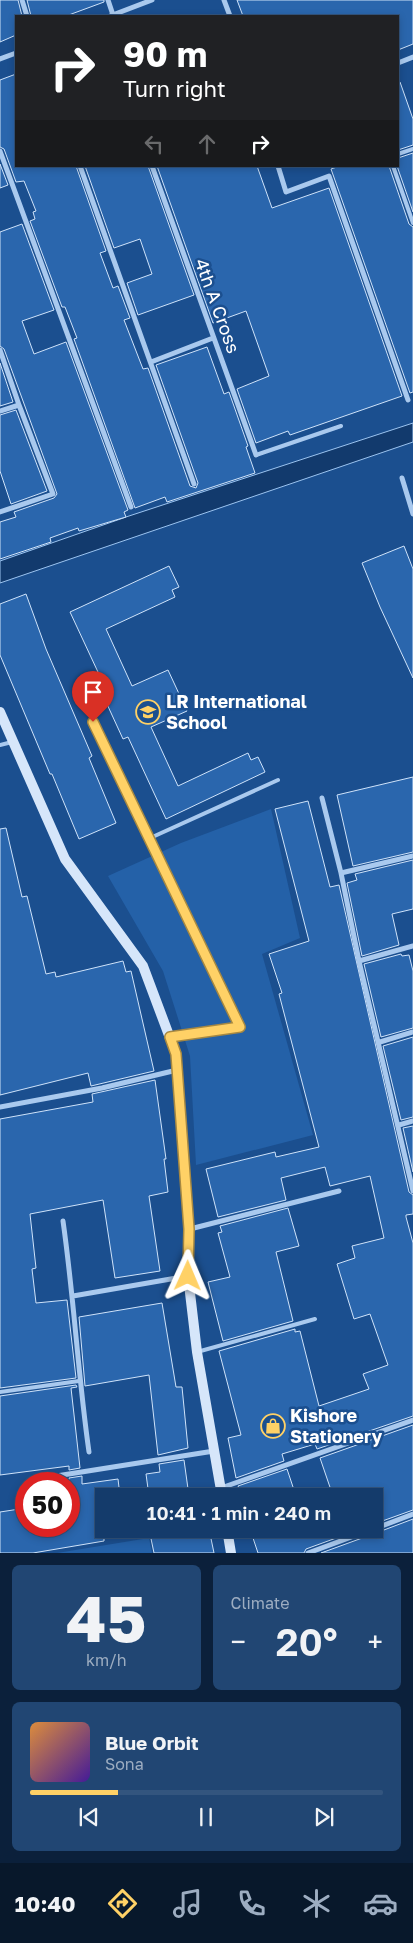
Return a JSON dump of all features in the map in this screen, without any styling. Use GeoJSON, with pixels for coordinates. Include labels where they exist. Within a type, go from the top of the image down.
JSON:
{"type":"FeatureCollection","features":[{"type":"Feature","properties":{"kind":"main road"},"geometry":{"type":"LineString","coordinates":[[0,712],[65,859],[143,966],[170,1037],[177,1070],[189,1229],[188,1276],[197,1352],[220,1488]]}},
{"type":"Feature","properties":{"kind":"main road"},"geometry":{"type":"LineString","coordinates":[[228,1538],[231,1553]]}},
{"type":"Feature","properties":{"kind":"street"},"geometry":{"type":"LineString","coordinates":[[22,0],[27,15]]}},
{"type":"Feature","properties":{"kind":"street"},"geometry":{"type":"LineString","coordinates":[[108,0],[111,15]]}},
{"type":"Feature","properties":{"kind":"street"},"geometry":{"type":"LineString","coordinates":[[114,15],[152,0]]}},
{"type":"Feature","properties":{"kind":"street"},"geometry":{"type":"LineString","coordinates":[[224,0],[230,15]]}},
{"type":"Feature","properties":{"kind":"street"},"geometry":{"type":"LineString","coordinates":[[0,59],[15,53]]}},
{"type":"Feature","properties":{"kind":"street"},"geometry":{"type":"LineString","coordinates":[[399,63],[413,57]]}},
{"type":"Feature","properties":{"kind":"street"},"geometry":{"type":"LineString","coordinates":[[0,151],[130,506]]}},
{"type":"Feature","properties":{"kind":"street"},"geometry":{"type":"LineString","coordinates":[[80,167],[194,484]]}},
{"type":"Feature","properties":{"kind":"street","name":"4th A Cross"},"geometry":{"type":"LineString","coordinates":[[152,167],[256,455]]}},
{"type":"Feature","properties":{"kind":"street"},"geometry":{"type":"LineString","coordinates":[[278,167],[286,192],[329,176],[408,400]]}},
{"type":"Feature","properties":{"kind":"street"},"geometry":{"type":"LineString","coordinates":[[151,362],[213,338]]}},
{"type":"Feature","properties":{"kind":"street"},"geometry":{"type":"LineString","coordinates":[[0,350],[53,494],[0,512]]}},
{"type":"Feature","properties":{"kind":"street"},"geometry":{"type":"LineString","coordinates":[[0,411],[19,405]]}},
{"type":"Feature","properties":{"kind":"street"},"geometry":{"type":"LineString","coordinates":[[402,478],[413,514]]}},
{"type":"Feature","properties":{"kind":"street"},"geometry":{"type":"LineString","coordinates":[[322,798],[341,873],[359,961],[380,1042],[413,1191]]}},
{"type":"Feature","properties":{"kind":"street"},"geometry":{"type":"LineString","coordinates":[[341,873],[413,856]]}},
{"type":"Feature","properties":{"kind":"street"},"geometry":{"type":"LineString","coordinates":[[359,961],[413,946]]}},
{"type":"Feature","properties":{"kind":"street"},"geometry":{"type":"LineString","coordinates":[[380,1042],[413,1032]]}},
{"type":"Feature","properties":{"kind":"street"},"geometry":{"type":"LineString","coordinates":[[0,1107],[102,1088],[177,1070]]}},
{"type":"Feature","properties":{"kind":"street"},"geometry":{"type":"LineString","coordinates":[[399,1125],[413,1121]]}},
{"type":"Feature","properties":{"kind":"street"},"geometry":{"type":"LineString","coordinates":[[189,1229],[339,1191]]}},
{"type":"Feature","properties":{"kind":"street"},"geometry":{"type":"LineString","coordinates":[[63,1220],[74,1296],[79,1381],[89,1452]]}},
{"type":"Feature","properties":{"kind":"street"},"geometry":{"type":"LineString","coordinates":[[74,1296],[188,1276]]}},
{"type":"Feature","properties":{"kind":"street"},"geometry":{"type":"LineString","coordinates":[[232,1488],[413,1420]]}},
{"type":"Feature","properties":{"kind":"street"},"geometry":{"type":"LineString","coordinates":[[80,1472],[214,1451]]}},
{"type":"Feature","properties":{"kind":"street"},"geometry":{"type":"LineString","coordinates":[[383,1525],[413,1514]]}},
{"type":"Feature","properties":{"kind":"street"},"geometry":{"type":"LineString","coordinates":[[308,1553],[349,1538]]}},
{"type":"Feature","properties":{"kind":"lane"},"geometry":{"type":"LineString","coordinates":[[399,154],[413,149]]}},
{"type":"Feature","properties":{"kind":"lane"},"geometry":{"type":"LineString","coordinates":[[393,167],[413,223]]}},
{"type":"Feature","properties":{"kind":"lane"},"geometry":{"type":"LineString","coordinates":[[256,455],[341,426]]}},
{"type":"Feature","properties":{"kind":"lane"},"geometry":{"type":"LineString","coordinates":[[93,722],[240,1027],[170,1037]]}},
{"type":"Feature","properties":{"kind":"lane"},"geometry":{"type":"LineString","coordinates":[[0,745],[12,742]]}},
{"type":"Feature","properties":{"kind":"lane"},"geometry":{"type":"LineString","coordinates":[[148,839],[278,780]]}},
{"type":"Feature","properties":{"kind":"lane"},"geometry":{"type":"LineString","coordinates":[[197,1352],[315,1319]]}},
{"type":"Feature","properties":{"kind":"lane"},"geometry":{"type":"LineString","coordinates":[[0,1392],[79,1381]]}},
{"type":"Feature","properties":{"kind":"shaded area"},"geometry":{"type":"Polygon","coordinates":[[[413,423],[413,442],[0,583],[0,561],[129,516],[413,423]]]}},
{"type":"Feature","properties":{"kind":"shaded area"},"geometry":{"type":"Polygon","coordinates":[[[271,809],[300,938],[262,954],[313,1135],[196,1165],[190,1056],[163,971],[108,876],[181,843],[271,809]]]}},
{"type":"Feature","properties":{"kind":"shaded area"},"geometry":{"type":"Polygon","coordinates":[[[149,1538],[152,1553],[57,1553],[149,1538]]]}},
{"type":"Feature","properties":{"kind":"building"},"geometry":{"type":"Polygon","coordinates":[[[0,0],[18,0],[22,15],[15,15],[15,35],[0,42],[0,0]]]}},
{"type":"Feature","properties":{"kind":"building"},"geometry":{"type":"Polygon","coordinates":[[[27,0],[104,0],[104,2],[69,15],[31,15],[27,0]]]}},
{"type":"Feature","properties":{"kind":"building"},"geometry":{"type":"Polygon","coordinates":[[[237,0],[413,0],[413,44],[399,50],[399,15],[243,15],[237,0]]]}},
{"type":"Feature","properties":{"kind":"building"},"geometry":{"type":"Polygon","coordinates":[[[15,74],[15,167],[76,167],[106,251],[100,253],[113,288],[118,286],[130,318],[124,320],[143,369],[148,368],[190,486],[196,488],[198,483],[156,365],[207,347],[224,394],[229,392],[248,446],[246,447],[255,473],[167,502],[165,497],[135,508],[74,339],[77,338],[65,307],[62,307],[30,221],[35,219],[33,212],[36,211],[24,181],[16,182],[4,149],[0,147],[0,80],[15,74]]]}},
{"type":"Feature","properties":{"kind":"building"},"geometry":{"type":"Polygon","coordinates":[[[399,82],[413,119],[413,145],[399,150],[399,82]]]}},
{"type":"Feature","properties":{"kind":"building"},"geometry":{"type":"Polygon","coordinates":[[[413,153],[413,212],[397,167],[399,167],[399,158],[413,153]]]}},
{"type":"Feature","properties":{"kind":"building"},"geometry":{"type":"Polygon","coordinates":[[[0,164],[8,185],[0,188],[0,164]]]}},
{"type":"Feature","properties":{"kind":"building"},"geometry":{"type":"Polygon","coordinates":[[[85,167],[148,167],[194,295],[138,315],[127,283],[152,274],[140,239],[114,248],[85,167]]]}},
{"type":"Feature","properties":{"kind":"building"},"geometry":{"type":"Polygon","coordinates":[[[157,167],[257,167],[272,208],[329,188],[402,396],[290,435],[288,431],[256,443],[237,389],[269,376],[246,311],[213,323],[157,167]]]}},
{"type":"Feature","properties":{"kind":"building"},"geometry":{"type":"Polygon","coordinates":[[[337,167],[389,167],[409,224],[413,227],[413,392],[410,393],[331,169],[337,167]]]}},
{"type":"Feature","properties":{"kind":"building"},"geometry":{"type":"Polygon","coordinates":[[[22,224],[54,310],[22,321],[34,354],[66,342],[128,510],[124,512],[126,517],[79,531],[78,528],[50,538],[51,542],[0,559],[0,522],[16,517],[14,512],[54,498],[57,494],[4,349],[0,346],[0,232],[22,224]]]}},
{"type":"Feature","properties":{"kind":"building"},"geometry":{"type":"Polygon","coordinates":[[[0,363],[13,402],[0,406],[0,363]]]}},
{"type":"Feature","properties":{"kind":"building"},"geometry":{"type":"Polygon","coordinates":[[[16,410],[47,491],[11,504],[0,471],[0,415],[16,410]]]}},
{"type":"Feature","properties":{"kind":"building"},"geometry":{"type":"Polygon","coordinates":[[[404,546],[413,569],[413,678],[362,563],[404,546]]]}},
{"type":"Feature","properties":{"kind":"building"},"geometry":{"type":"Polygon","coordinates":[[[169,566],[179,587],[172,590],[175,597],[106,629],[132,686],[168,670],[187,711],[151,727],[178,786],[248,753],[251,760],[258,757],[265,772],[166,819],[128,737],[123,739],[106,702],[111,700],[70,612],[169,566]]]}},
{"type":"Feature","properties":{"kind":"building"},"geometry":{"type":"Polygon","coordinates":[[[26,594],[46,649],[92,756],[89,758],[116,823],[79,839],[0,655],[0,604],[26,594]]]}},
{"type":"Feature","properties":{"kind":"building"},"geometry":{"type":"Polygon","coordinates":[[[413,777],[413,852],[353,866],[337,795],[413,777]]]}},
{"type":"Feature","properties":{"kind":"building"},"geometry":{"type":"Polygon","coordinates":[[[308,801],[330,887],[339,885],[409,1192],[413,1195],[413,1214],[406,1215],[406,1217],[413,1243],[413,1416],[317,1449],[315,1444],[282,1454],[284,1461],[236,1478],[228,1438],[241,1435],[219,1351],[295,1329],[295,1332],[300,1331],[319,1406],[369,1389],[363,1374],[388,1365],[370,1314],[354,1319],[337,1264],[355,1258],[352,1246],[384,1238],[370,1176],[330,1186],[325,1167],[281,1178],[286,1200],[218,1217],[206,1169],[275,1152],[276,1157],[319,1147],[279,994],[282,993],[269,954],[309,941],[275,809],[308,801]]]}},
{"type":"Feature","properties":{"kind":"building"},"geometry":{"type":"Polygon","coordinates":[[[6,828],[22,897],[27,896],[46,974],[55,972],[56,977],[123,961],[126,972],[131,971],[154,1071],[91,1086],[88,1073],[0,1095],[0,829],[6,828]]]}},
{"type":"Feature","properties":{"kind":"building"},"geometry":{"type":"Polygon","coordinates":[[[413,860],[413,909],[392,914],[399,945],[362,956],[347,883],[357,880],[355,874],[413,860]]]}},
{"type":"Feature","properties":{"kind":"building"},"geometry":{"type":"Polygon","coordinates":[[[401,954],[402,956],[409,955],[413,971],[413,1028],[381,1037],[364,964],[401,954]]]}},
{"type":"Feature","properties":{"kind":"building"},"geometry":{"type":"Polygon","coordinates":[[[413,1037],[413,1117],[401,1120],[383,1046],[413,1037]]]}},
{"type":"Feature","properties":{"kind":"building"},"geometry":{"type":"Polygon","coordinates":[[[155,1080],[166,1159],[164,1159],[168,1192],[149,1196],[160,1271],[115,1278],[103,1200],[30,1214],[36,1268],[32,1269],[36,1303],[67,1300],[76,1378],[0,1388],[0,1119],[93,1102],[92,1094],[155,1080]]]}},
{"type":"Feature","properties":{"kind":"building"},"geometry":{"type":"Polygon","coordinates":[[[413,1126],[413,1172],[403,1128],[413,1126]]]}},
{"type":"Feature","properties":{"kind":"building"},"geometry":{"type":"Polygon","coordinates":[[[288,1208],[299,1246],[276,1252],[293,1321],[223,1341],[208,1282],[230,1277],[218,1233],[222,1232],[220,1226],[288,1208]]]}},
{"type":"Feature","properties":{"kind":"building"},"geometry":{"type":"Polygon","coordinates":[[[162,1303],[176,1387],[182,1387],[188,1448],[158,1455],[149,1375],[85,1386],[79,1317],[162,1303]]]}},
{"type":"Feature","properties":{"kind":"building"},"geometry":{"type":"Polygon","coordinates":[[[76,1385],[77,1387],[71,1388],[80,1468],[69,1470],[69,1466],[0,1475],[0,1396],[76,1385]]]}},
{"type":"Feature","properties":{"kind":"building"},"geometry":{"type":"Polygon","coordinates":[[[413,1425],[413,1510],[383,1521],[383,1488],[330,1488],[320,1458],[413,1425]]]}},
{"type":"Feature","properties":{"kind":"building"},"geometry":{"type":"Polygon","coordinates":[[[184,1460],[188,1488],[148,1488],[146,1474],[160,1472],[159,1464],[184,1460]]]}},
{"type":"Feature","properties":{"kind":"building"},"geometry":{"type":"Polygon","coordinates":[[[287,1469],[293,1488],[239,1488],[238,1486],[287,1469]]]}},
{"type":"Feature","properties":{"kind":"building"},"geometry":{"type":"Polygon","coordinates":[[[80,1476],[82,1476],[82,1484],[118,1479],[119,1488],[95,1488],[95,1538],[104,1538],[104,1541],[33,1553],[0,1553],[0,1512],[15,1510],[15,1537],[80,1537],[80,1476]]]}},
{"type":"Feature","properties":{"kind":"building"},"geometry":{"type":"Polygon","coordinates":[[[413,1519],[413,1553],[321,1553],[362,1538],[383,1538],[383,1530],[413,1519]]]}},
{"type":"Feature","properties":{"kind":"building"},"geometry":{"type":"Polygon","coordinates":[[[151,1538],[211,1538],[214,1553],[154,1553],[151,1538]]]}},
{"type":"Feature","properties":{"kind":"building"},"geometry":{"type":"Polygon","coordinates":[[[253,1538],[336,1538],[306,1549],[304,1553],[258,1553],[253,1538]]]}},
{"type":"Feature","properties":{"kind":"place","name":"LR International School"},"geometry":{"type":"Point","coordinates":[148,712]}},
{"type":"Feature","properties":{"kind":"place","name":"Kishore Stationery"},"geometry":{"type":"Point","coordinates":[273,1426]}},
{"type":"Feature","properties":{"kind":"route"},"geometry":{"type":"LineString","coordinates":[[93,722],[240,1027],[170,1037],[176,1054],[189,1229],[188,1276]]}}]}
